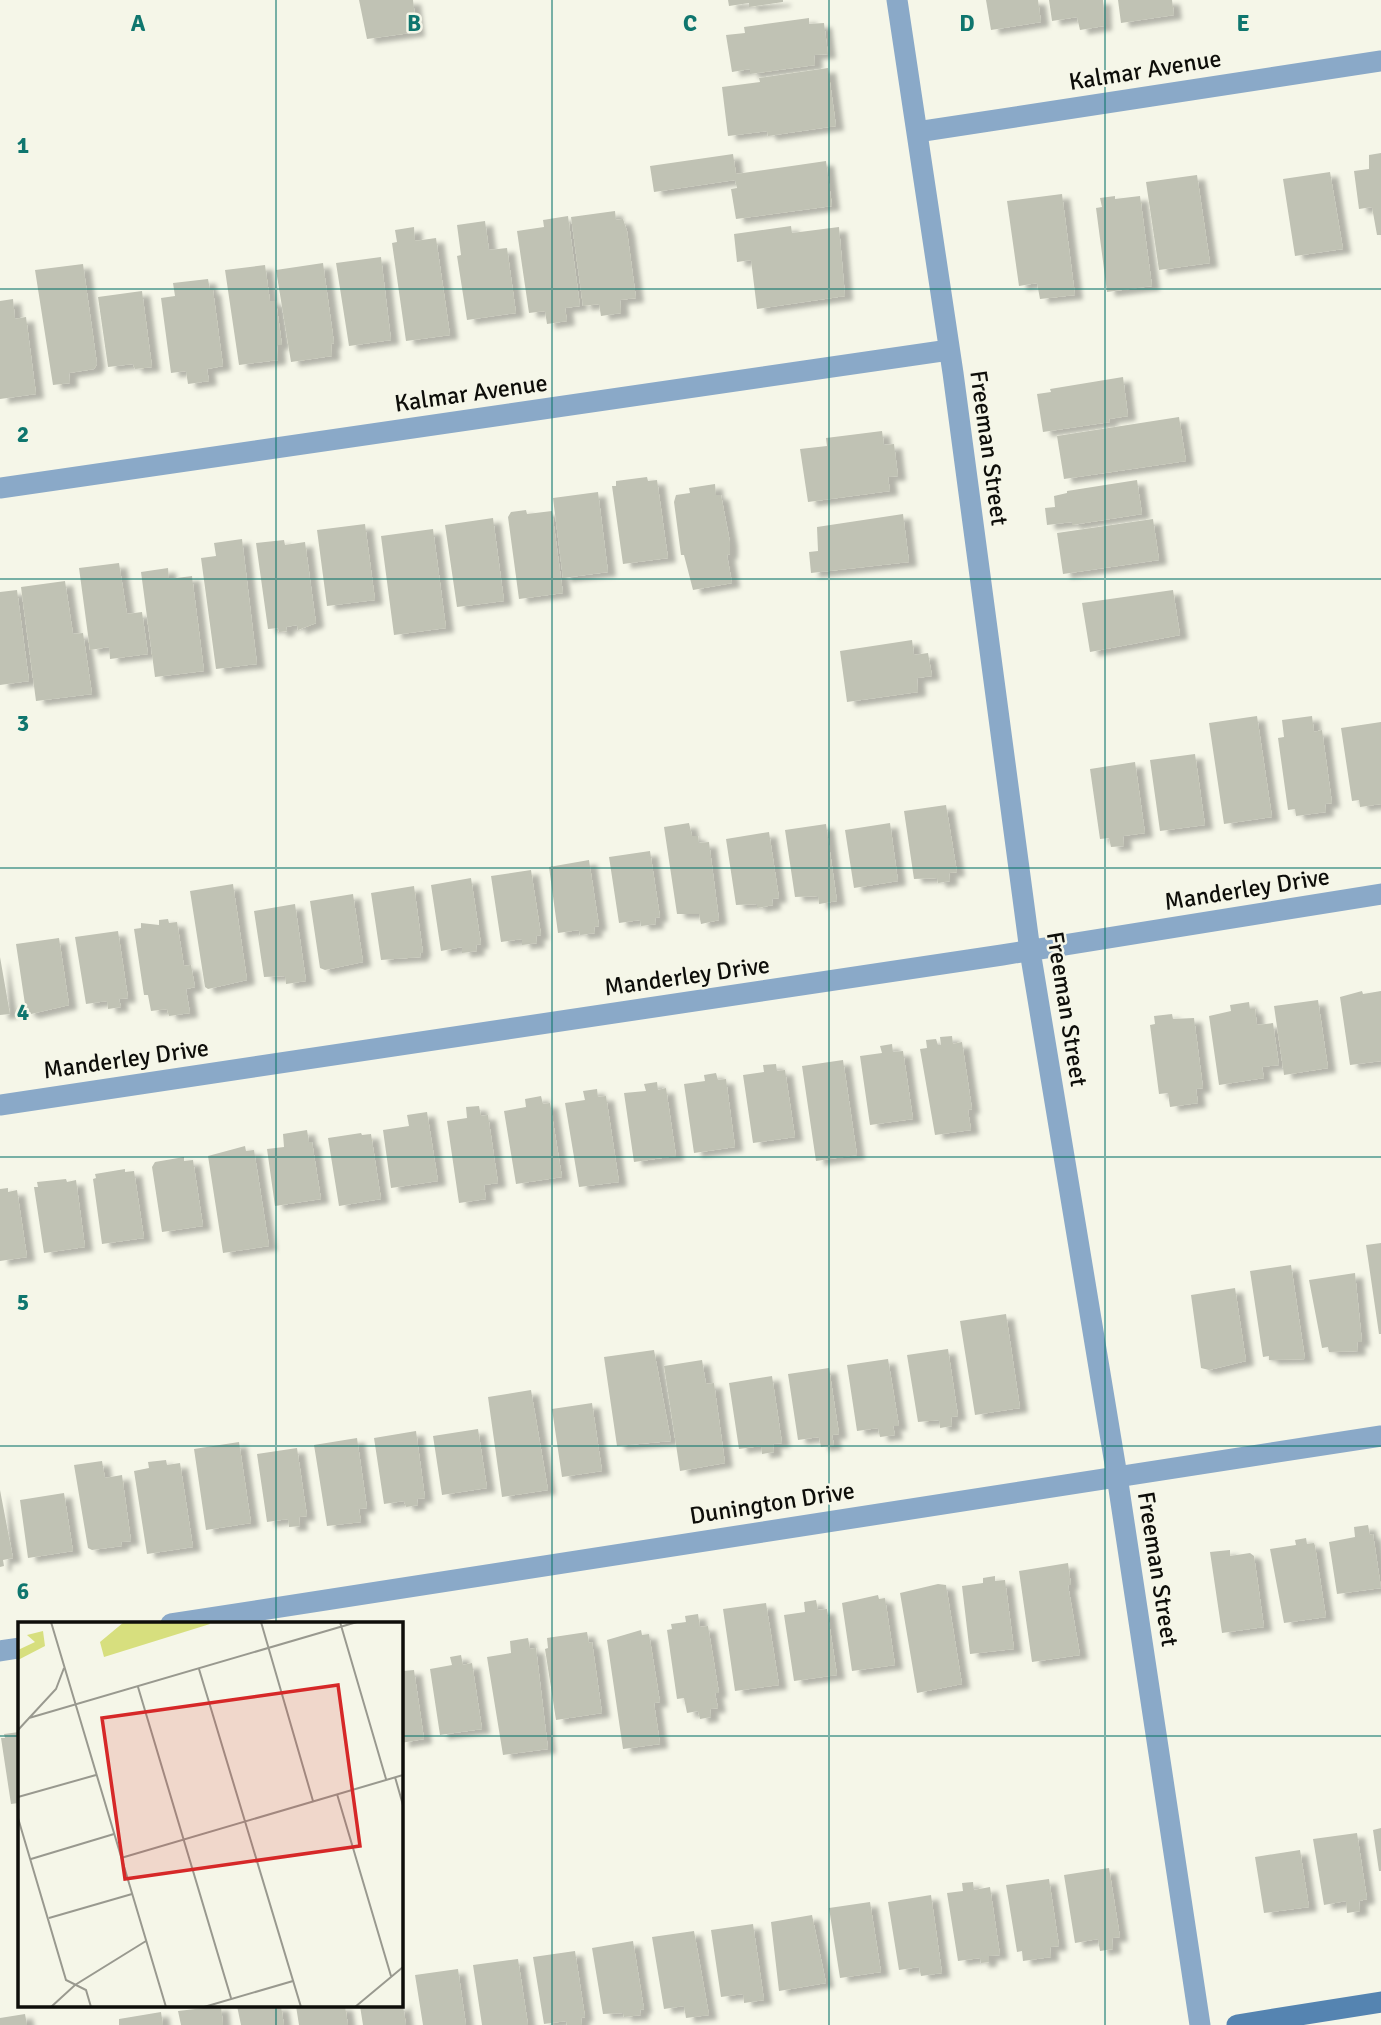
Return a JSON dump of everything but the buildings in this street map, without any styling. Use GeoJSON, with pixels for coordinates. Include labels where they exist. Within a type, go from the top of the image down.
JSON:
{"type":"FeatureCollection","features":[{"type":"Feature","properties":{"kind":"main road"},"geometry":{"type":"LineString","coordinates":[[1237,2025],[1381,2002]]}},
{"type":"Feature","properties":{"kind":"street","name":"Freeman Street"},"geometry":{"type":"LineString","coordinates":[[897,0],[950,350],[1030,951],[1117,1476],[1200,2025]]}},
{"type":"Feature","properties":{"kind":"street","name":"Kalmar Avenue"},"geometry":{"type":"LineString","coordinates":[[917,132],[1381,61]]}},
{"type":"Feature","properties":{"kind":"street","name":"Kalmar Avenue"},"geometry":{"type":"LineString","coordinates":[[0,488],[950,350]]}},
{"type":"Feature","properties":{"kind":"street","name":"Manderley Drive"},"geometry":{"type":"LineString","coordinates":[[0,1105],[1030,951],[1381,894]]}},
{"type":"Feature","properties":{"kind":"street","name":"Dunington Drive"},"geometry":{"type":"LineString","coordinates":[[184,1622],[1381,1436]]}},
{"type":"Feature","properties":{"kind":"street"},"geometry":{"type":"LineString","coordinates":[[0,1651],[18,1648]]}}]}
